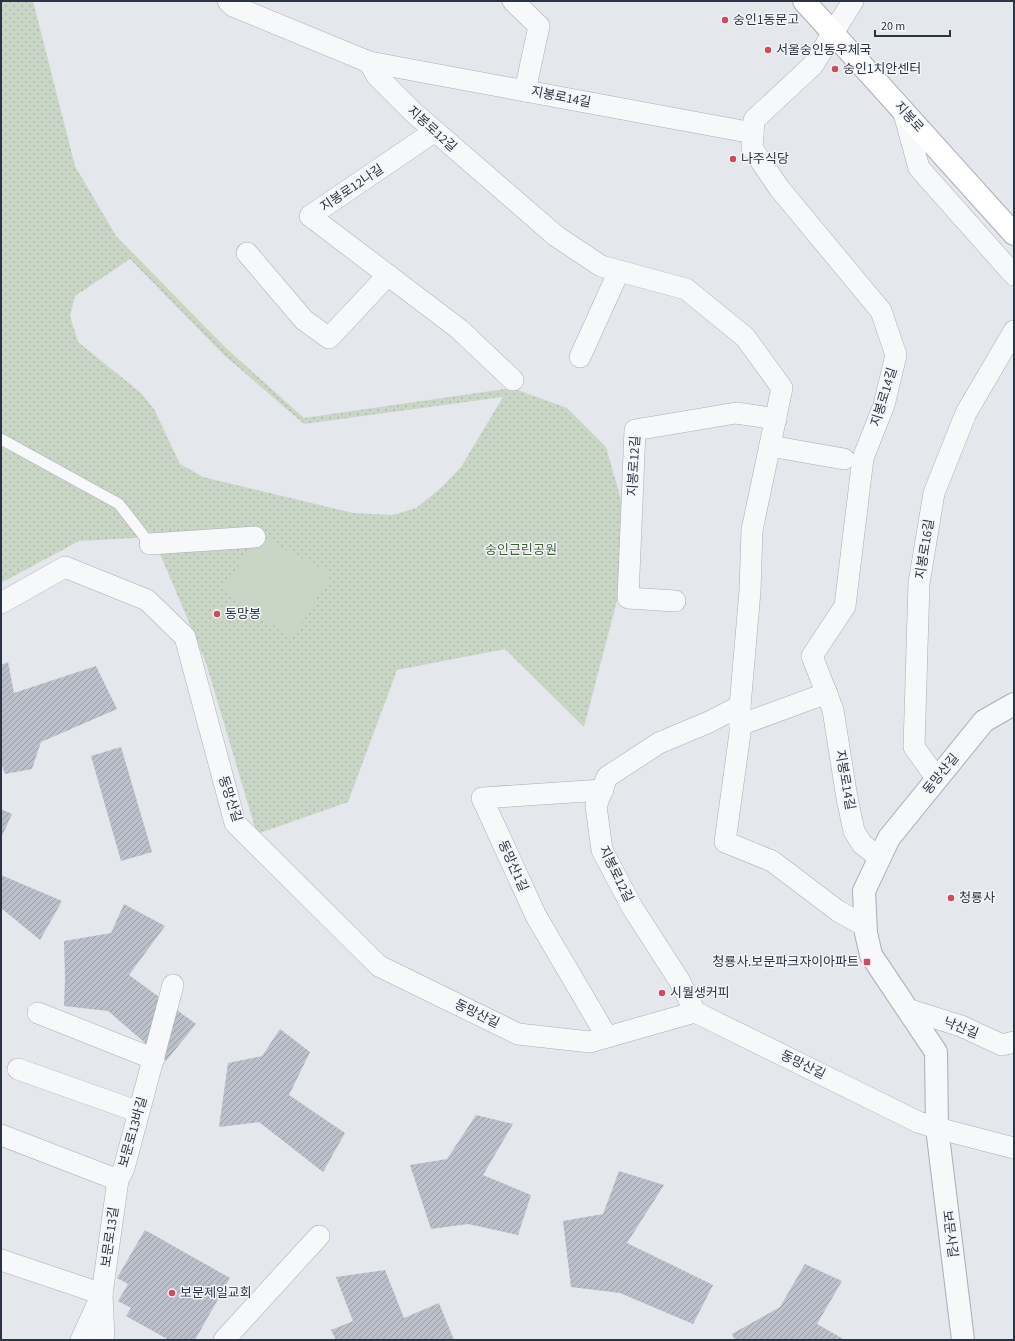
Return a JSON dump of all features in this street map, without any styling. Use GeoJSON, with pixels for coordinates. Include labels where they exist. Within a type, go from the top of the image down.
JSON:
{"type":"FeatureCollection","features":[{"type":"Feature","properties":{"kind":"main road","name":"지봉로"},"geometry":{"type":"LineString","coordinates":[[804,1],[1014,234]]}},
{"type":"Feature","properties":{"kind":"street"},"geometry":{"type":"LineString","coordinates":[[228,1],[233,6],[258,7],[369,62]]}},
{"type":"Feature","properties":{"kind":"street"},"geometry":{"type":"LineString","coordinates":[[513,1],[539,26],[525,90]]}},
{"type":"Feature","properties":{"kind":"street","name":"지봉로14길"},"geometry":{"type":"LineString","coordinates":[[853,1],[813,64],[754,120],[752,148],[778,188],[881,311],[896,355],[884,405],[863,458],[845,606],[812,656],[833,710],[847,798],[854,831],[862,844],[880,858]]}},
{"type":"Feature","properties":{"kind":"street","name":"지봉로14길"},"geometry":{"type":"LineString","coordinates":[[369,62],[753,133]]}},
{"type":"Feature","properties":{"kind":"street","name":"지봉로12길"},"geometry":{"type":"LineString","coordinates":[[369,62],[377,76],[413,112],[556,236],[601,266],[686,288],[745,337],[782,388],[752,530],[750,591],[740,715],[740,733],[725,842],[772,861],[838,911],[865,926]]}},
{"type":"Feature","properties":{"kind":"street"},"geometry":{"type":"LineString","coordinates":[[903,110],[919,168],[1014,275]]}},
{"type":"Feature","properties":{"kind":"street","name":"지봉로12나길"},"geometry":{"type":"LineString","coordinates":[[435,132],[310,216],[459,329],[513,380]]}},
{"type":"Feature","properties":{"kind":"street"},"geometry":{"type":"LineString","coordinates":[[247,253],[304,320],[329,338],[388,275]]}},
{"type":"Feature","properties":{"kind":"street"},"geometry":{"type":"LineString","coordinates":[[580,358],[619,271]]}},
{"type":"Feature","properties":{"kind":"street","name":"지봉로16길"},"geometry":{"type":"LineString","coordinates":[[936,779],[914,747],[919,583],[934,493],[966,413],[1014,331]]}},
{"type":"Feature","properties":{"kind":"street","name":"지봉로12길"},"geometry":{"type":"LineString","coordinates":[[675,601],[628,598],[635,430],[736,413],[776,419]]}},
{"type":"Feature","properties":{"kind":"street"},"geometry":{"type":"LineString","coordinates":[[770,446],[844,459]]}},
{"type":"Feature","properties":{"kind":"street"},"geometry":{"type":"LineString","coordinates":[[150,544],[255,537]]}},
{"type":"Feature","properties":{"kind":"street","name":"동망산길"},"geometry":{"type":"LineString","coordinates":[[1,603],[65,567],[147,600],[185,637],[235,823],[379,966],[518,1034],[590,1042],[695,1012],[918,1122],[936,1128],[936,1052],[871,955],[865,926],[864,891],[889,838],[936,779],[984,721],[1014,704]]}},
{"type":"Feature","properties":{"kind":"street"},"geometry":{"type":"LineString","coordinates":[[740,715],[827,694]]}},
{"type":"Feature","properties":{"kind":"street","name":"지봉로12길"},"geometry":{"type":"LineString","coordinates":[[695,1012],[679,980],[632,908],[602,850],[596,806],[607,777],[660,743],[709,722],[740,715]]}},
{"type":"Feature","properties":{"kind":"street","name":"동망산1길"},"geometry":{"type":"LineString","coordinates":[[603,790],[482,798],[536,916],[607,1037]]}},
{"type":"Feature","properties":{"kind":"street","name":"보문로13바길"},"geometry":{"type":"LineString","coordinates":[[1,1135],[118,1180],[124,1168],[173,985]]}},
{"type":"Feature","properties":{"kind":"street","name":"낙산길"},"geometry":{"type":"LineString","coordinates":[[907,1009],[961,1026],[1002,1045],[1014,1042]]}},
{"type":"Feature","properties":{"kind":"street"},"geometry":{"type":"LineString","coordinates":[[38,1013],[154,1059]]}},
{"type":"Feature","properties":{"kind":"street"},"geometry":{"type":"LineString","coordinates":[[18,1069],[139,1112]]}},
{"type":"Feature","properties":{"kind":"street"},"geometry":{"type":"LineString","coordinates":[[936,1128],[1014,1148]]}},
{"type":"Feature","properties":{"kind":"street","name":"보문사길"},"geometry":{"type":"LineString","coordinates":[[936,1128],[963,1340]]}},
{"type":"Feature","properties":{"kind":"street","name":"보문로13길"},"geometry":{"type":"LineString","coordinates":[[104,1340],[102,1294],[118,1180]]}},
{"type":"Feature","properties":{"kind":"street"},"geometry":{"type":"LineString","coordinates":[[224,1340],[319,1236]]}},
{"type":"Feature","properties":{"kind":"street"},"geometry":{"type":"LineString","coordinates":[[1,1260],[102,1294]]}},
{"type":"Feature","properties":{"kind":"street","name":"보문로13길"},"geometry":{"type":"LineString","coordinates":[[81,1340],[102,1294]]}},
{"type":"Feature","properties":{"kind":"lane"},"geometry":{"type":"LineString","coordinates":[[1,439],[119,504],[150,544]]}},
{"type":"Feature","properties":{"kind":"green space","name":"숭인근린공원"},"geometry":{"type":"Polygon","coordinates":[[[1,1],[33,1],[75,166],[116,236],[226,348],[304,418],[512,388],[567,408],[606,447],[624,510],[620,589],[584,727],[505,649],[397,670],[348,802],[257,834],[206,663],[153,537],[79,541],[1,583],[1,1]],[[130,259],[75,296],[70,316],[78,342],[141,393],[154,409],[180,464],[203,477],[353,513],[393,515],[416,508],[441,488],[461,467],[503,397],[304,424],[224,355],[130,259]]]}},
{"type":"Feature","properties":{"kind":"green space"},"geometry":{"type":"Polygon","coordinates":[[[260,536],[332,574],[292,638],[222,589],[260,536]]]}},
{"type":"Feature","properties":{"kind":"building"},"geometry":{"type":"Polygon","coordinates":[[[8,662],[14,693],[96,666],[117,709],[41,742],[32,769],[5,774],[1,763],[1,665],[8,662]]]}},
{"type":"Feature","properties":{"kind":"building"},"geometry":{"type":"Polygon","coordinates":[[[121,747],[152,852],[121,861],[91,756],[121,747]]]}},
{"type":"Feature","properties":{"kind":"building"},"geometry":{"type":"Polygon","coordinates":[[[1,809],[12,814],[1,838],[1,809]]]}},
{"type":"Feature","properties":{"kind":"building"},"geometry":{"type":"Polygon","coordinates":[[[1,875],[62,901],[40,940],[1,908],[1,875]]]}},
{"type":"Feature","properties":{"kind":"building"},"geometry":{"type":"Polygon","coordinates":[[[124,904],[165,926],[129,975],[196,1024],[166,1061],[108,1011],[64,1006],[64,941],[111,933],[124,904]]]}},
{"type":"Feature","properties":{"kind":"building"},"geometry":{"type":"Polygon","coordinates":[[[280,1029],[310,1052],[289,1095],[345,1133],[323,1172],[259,1122],[219,1127],[228,1063],[262,1056],[280,1029]]]}},
{"type":"Feature","properties":{"kind":"building"},"geometry":{"type":"Polygon","coordinates":[[[476,1115],[513,1124],[483,1175],[531,1195],[518,1235],[468,1224],[431,1229],[410,1165],[447,1159],[476,1115]]]}},
{"type":"Feature","properties":{"kind":"building"},"geometry":{"type":"Polygon","coordinates":[[[619,1171],[664,1185],[627,1243],[713,1285],[693,1324],[620,1293],[571,1287],[563,1221],[603,1214],[619,1171]]]}},
{"type":"Feature","properties":{"kind":"building","name":"보문제일교회"},"geometry":{"type":"Polygon","coordinates":[[[145,1230],[230,1278],[195,1340],[169,1340],[126,1316],[131,1308],[118,1301],[128,1284],[117,1278],[145,1230]]]}},
{"type":"Feature","properties":{"kind":"building"},"geometry":{"type":"Polygon","coordinates":[[[805,1264],[842,1281],[817,1324],[845,1340],[735,1340],[732,1334],[780,1307],[805,1264]]]}},
{"type":"Feature","properties":{"kind":"building"},"geometry":{"type":"Polygon","coordinates":[[[385,1270],[404,1318],[439,1303],[454,1340],[336,1340],[331,1330],[353,1321],[336,1277],[385,1270]]]}},
{"type":"Feature","properties":{"kind":"place","name":"숭인1동문고"},"geometry":{"type":"Point","coordinates":[725,20]}},
{"type":"Feature","properties":{"kind":"place","name":"서울숭인동우체국"},"geometry":{"type":"Point","coordinates":[768,50]}},
{"type":"Feature","properties":{"kind":"place","name":"숭인1치안센터"},"geometry":{"type":"Point","coordinates":[835,69]}},
{"type":"Feature","properties":{"kind":"place","name":"나주식당"},"geometry":{"type":"Point","coordinates":[733,159]}},
{"type":"Feature","properties":{"kind":"place","name":"동망봉"},"geometry":{"type":"Point","coordinates":[217,614]}},
{"type":"Feature","properties":{"kind":"place","name":"청룡사"},"geometry":{"type":"Point","coordinates":[951,898]}},
{"type":"Feature","properties":{"kind":"place","name":"청룡사.보문파크자이아파트"},"geometry":{"type":"Point","coordinates":[867,962]}},
{"type":"Feature","properties":{"kind":"place","name":"시월생커피"},"geometry":{"type":"Point","coordinates":[662,993]}},
{"type":"Feature","properties":{"kind":"place","name":"보문제일교회"},"geometry":{"type":"Point","coordinates":[172,1293]}}]}
